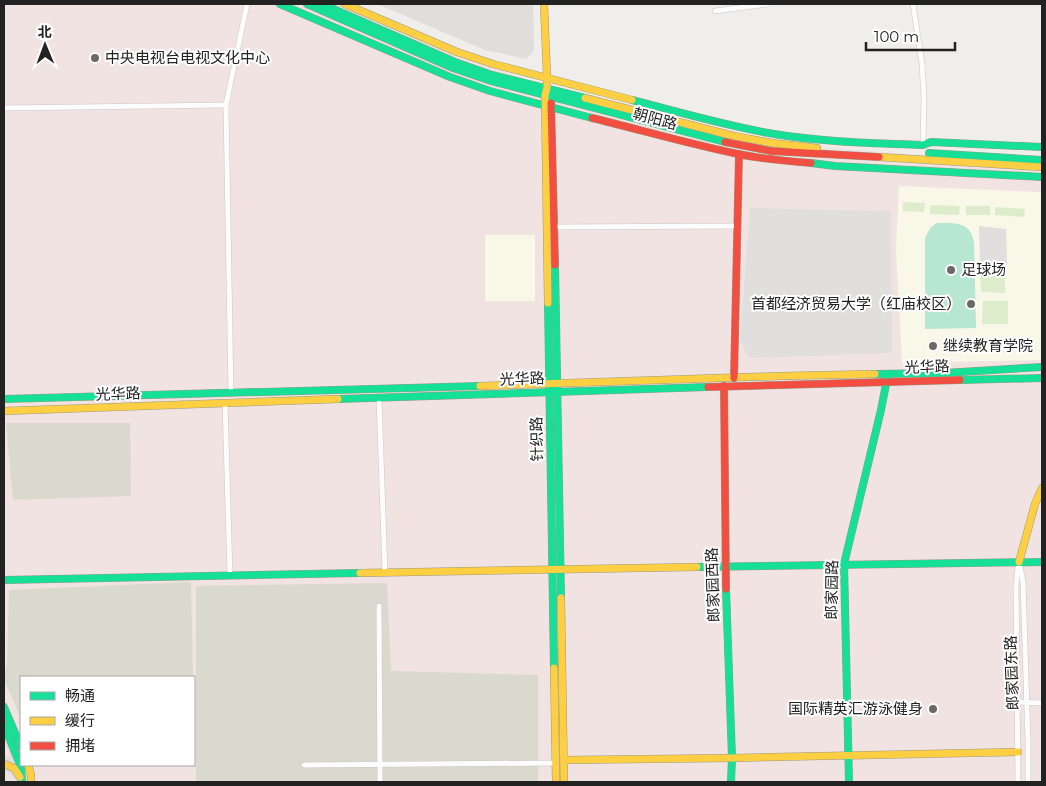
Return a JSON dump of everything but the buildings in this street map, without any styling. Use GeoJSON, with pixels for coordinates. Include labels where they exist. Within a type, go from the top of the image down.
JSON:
{"type":"FeatureCollection","features":[{"type":"Feature","properties":{"kind":"main road","name":"朝阳路"},"geometry":{"type":"LineString","coordinates":[[280,4],[450,78],[490,91],[739,154],[835,166],[1042,177]]}},
{"type":"Feature","properties":{"kind":"main road","name":"朝阳路"},"geometry":{"type":"LineString","coordinates":[[307,4],[453,68],[491,82],[547,93]]}},
{"type":"Feature","properties":{"kind":"main road","name":"朝阳路"},"geometry":{"type":"LineString","coordinates":[[322,4],[454,62],[492,75],[547,93],[733,144],[1042,166]]}},
{"type":"Feature","properties":{"kind":"main road","name":"朝阳路"},"geometry":{"type":"LineString","coordinates":[[345,4],[457,52],[493,64],[774,134],[836,141],[923,145],[932,142],[1042,147]]}},
{"type":"Feature","properties":{"kind":"main road","name":"针织路"},"geometry":{"type":"LineString","coordinates":[[544,4],[554,384],[553,570],[556,782]]}},
{"type":"Feature","properties":{"kind":"main road"},"geometry":{"type":"LineString","coordinates":[[770,159],[774,134]]}},
{"type":"Feature","properties":{"kind":"main road","name":"朝阳路"},"geometry":{"type":"LineString","coordinates":[[772,147],[1042,160]]}},
{"type":"Feature","properties":{"kind":"main road"},"geometry":{"type":"LineString","coordinates":[[734,378],[739,154]]}},
{"type":"Feature","properties":{"kind":"main road","name":"光华路"},"geometry":{"type":"LineString","coordinates":[[4,399],[944,373],[1042,367]]}},
{"type":"Feature","properties":{"kind":"main road","name":"郎家园路"},"geometry":{"type":"LineString","coordinates":[[849,782],[844,564],[888,374]]}},
{"type":"Feature","properties":{"kind":"main road","name":"光华路"},"geometry":{"type":"LineString","coordinates":[[4,411],[724,386],[1042,378]]}},
{"type":"Feature","properties":{"kind":"main road","name":"郎家园西路"},"geometry":{"type":"LineString","coordinates":[[724,386],[725,567],[732,758],[731,782]]}},
{"type":"Feature","properties":{"kind":"main road","name":"针织路"},"geometry":{"type":"LineString","coordinates":[[554,392],[561,570],[564,782]]}},
{"type":"Feature","properties":{"kind":"main road","name":"郎家园东路"},"geometry":{"type":"LineString","coordinates":[[1018,562],[1035,504],[1042,488]]}},
{"type":"Feature","properties":{"kind":"main road"},"geometry":{"type":"LineString","coordinates":[[4,580],[1042,562]]}},
{"type":"Feature","properties":{"kind":"main road"},"geometry":{"type":"LineString","coordinates":[[4,707],[20,744]]}},
{"type":"Feature","properties":{"kind":"main road"},"geometry":{"type":"LineString","coordinates":[[4,725],[20,765]]}},
{"type":"Feature","properties":{"kind":"main road"},"geometry":{"type":"LineString","coordinates":[[564,760],[1018,752]]}},
{"type":"Feature","properties":{"kind":"main road"},"geometry":{"type":"LineString","coordinates":[[4,764],[15,769],[22,782]]}},
{"type":"Feature","properties":{"kind":"main road"},"geometry":{"type":"LineString","coordinates":[[21,766],[22,782]]}},
{"type":"Feature","properties":{"kind":"main road"},"geometry":{"type":"LineString","coordinates":[[28,766],[31,782]]}},
{"type":"Feature","properties":{"kind":"street"},"geometry":{"type":"LineString","coordinates":[[231,393],[226,105],[248,4]]}},
{"type":"Feature","properties":{"kind":"street"},"geometry":{"type":"LineString","coordinates":[[715,11],[768,4]]}},
{"type":"Feature","properties":{"kind":"street"},"geometry":{"type":"LineString","coordinates":[[914,4],[922,64],[924,97],[923,145]]}},
{"type":"Feature","properties":{"kind":"street"},"geometry":{"type":"LineString","coordinates":[[4,108],[226,105]]}},
{"type":"Feature","properties":{"kind":"street"},"geometry":{"type":"LineString","coordinates":[[550,227],[738,226]]}},
{"type":"Feature","properties":{"kind":"street"},"geometry":{"type":"LineString","coordinates":[[379,398],[385,573]]}},
{"type":"Feature","properties":{"kind":"street"},"geometry":{"type":"LineString","coordinates":[[225,404],[230,576]]}},
{"type":"Feature","properties":{"kind":"street","name":"郎家园东路"},"geometry":{"type":"LineString","coordinates":[[1018,562],[1016,585],[1018,782]]}},
{"type":"Feature","properties":{"kind":"street","name":"郎家园东路"},"geometry":{"type":"LineString","coordinates":[[1018,562],[1023,582],[1028,782]]}},
{"type":"Feature","properties":{"kind":"street"},"geometry":{"type":"LineString","coordinates":[[379,606],[380,782]]}},
{"type":"Feature","properties":{"kind":"street"},"geometry":{"type":"LineString","coordinates":[[1017,702],[1042,703]]}},
{"type":"Feature","properties":{"kind":"street"},"geometry":{"type":"LineString","coordinates":[[304,765],[556,763]]}},
{"type":"Feature","properties":{"kind":"shaded area"},"geometry":{"type":"Polygon","coordinates":[[[4,4],[339,4],[547,88],[743,141],[1042,164],[1042,782],[4,782],[4,4]]]}},
{"type":"Feature","properties":{"kind":"shaded area"},"geometry":{"type":"Polygon","coordinates":[[[377,4],[533,4],[534,50],[527,59],[485,50],[377,4]]]}},
{"type":"Feature","properties":{"kind":"shaded area","name":"首都经济贸易大学（红庙校区）"},"geometry":{"type":"Polygon","coordinates":[[[899,186],[1042,192],[1042,360],[902,363],[896,249],[899,186]]]}},
{"type":"Feature","properties":{"kind":"shaded area"},"geometry":{"type":"Polygon","coordinates":[[[750,208],[891,211],[892,353],[749,358],[740,341],[750,208]]]}},
{"type":"Feature","properties":{"kind":"shaded area"},"geometry":{"type":"Polygon","coordinates":[[[979,226],[1006,229],[1007,265],[980,264],[979,226]]]}},
{"type":"Feature","properties":{"kind":"shaded area"},"geometry":{"type":"Polygon","coordinates":[[[485,235],[535,235],[535,301],[485,301],[485,235]]]}},
{"type":"Feature","properties":{"kind":"shaded area"},"geometry":{"type":"Polygon","coordinates":[[[6,423],[130,423],[131,496],[13,500],[6,423]]]}},
{"type":"Feature","properties":{"kind":"shaded area"},"geometry":{"type":"Polygon","coordinates":[[[191,582],[193,676],[20,676],[20,717],[4,679],[7,663],[9,590],[191,582]]]}},
{"type":"Feature","properties":{"kind":"shaded area"},"geometry":{"type":"Polygon","coordinates":[[[387,583],[391,671],[538,675],[538,782],[196,782],[196,586],[387,583]]]}},
{"type":"Feature","properties":{"kind":"green space"},"geometry":{"type":"Polygon","coordinates":[[[903,202],[925,203],[924,212],[903,211],[903,202]]]}},
{"type":"Feature","properties":{"kind":"green space"},"geometry":{"type":"Polygon","coordinates":[[[930,205],[960,206],[959,215],[930,214],[930,205]]]}},
{"type":"Feature","properties":{"kind":"green space"},"geometry":{"type":"Polygon","coordinates":[[[966,206],[990,206],[990,215],[966,215],[966,206]]]}},
{"type":"Feature","properties":{"kind":"green space"},"geometry":{"type":"Polygon","coordinates":[[[995,207],[1025,209],[1024,217],[995,215],[995,207]]]}},
{"type":"Feature","properties":{"kind":"green space"},"geometry":{"type":"Polygon","coordinates":[[[937,223],[961,225],[966,227],[972,236],[974,243],[976,328],[925,329],[925,239],[937,223]]]}},
{"type":"Feature","properties":{"kind":"green space"},"geometry":{"type":"Polygon","coordinates":[[[980,271],[1005,271],[1005,293],[981,292],[980,271]]]}},
{"type":"Feature","properties":{"kind":"green space"},"geometry":{"type":"Polygon","coordinates":[[[983,301],[1008,301],[1008,324],[982,324],[983,301]]]}},
{"type":"Feature","properties":{"kind":"pier"},"geometry":{"type":"Polygon","coordinates":[[[4,715],[20,753],[20,766],[26,767],[28,782],[17,782],[7,771],[4,771],[4,756],[8,757],[10,755],[4,739],[4,715]]]}},
{"type":"Feature","properties":{"kind":"traffic: fast"},"geometry":{"type":"LineString","coordinates":[[280,4],[450,77],[490,91],[592,118]]}},
{"type":"Feature","properties":{"kind":"traffic: fast"},"geometry":{"type":"LineString","coordinates":[[307,4],[453,68],[491,81],[725,142]]}},
{"type":"Feature","properties":{"kind":"traffic: fast"},"geometry":{"type":"LineString","coordinates":[[322,4],[455,62],[492,75],[585,98]]}},
{"type":"Feature","properties":{"kind":"traffic: fast"},"geometry":{"type":"LineString","coordinates":[[632,100],[738,127],[811,139],[923,145],[931,142],[1042,147]]}},
{"type":"Feature","properties":{"kind":"traffic: fast"},"geometry":{"type":"LineString","coordinates":[[929,153],[1042,160]]}},
{"type":"Feature","properties":{"kind":"traffic: fast"},"geometry":{"type":"LineString","coordinates":[[811,163],[835,166],[1042,177]]}},
{"type":"Feature","properties":{"kind":"traffic: fast"},"geometry":{"type":"LineString","coordinates":[[555,265],[561,598]]}},
{"type":"Feature","properties":{"kind":"traffic: fast"},"geometry":{"type":"LineString","coordinates":[[548,303],[554,668]]}},
{"type":"Feature","properties":{"kind":"traffic: fast"},"geometry":{"type":"LineString","coordinates":[[875,374],[944,373],[1042,367]]}},
{"type":"Feature","properties":{"kind":"traffic: fast"},"geometry":{"type":"LineString","coordinates":[[960,380],[1042,378]]}},
{"type":"Feature","properties":{"kind":"traffic: fast"},"geometry":{"type":"LineString","coordinates":[[849,782],[844,564],[887,379]]}},
{"type":"Feature","properties":{"kind":"traffic: fast"},"geometry":{"type":"LineString","coordinates":[[4,399],[480,386]]}},
{"type":"Feature","properties":{"kind":"traffic: fast"},"geometry":{"type":"LineString","coordinates":[[338,399],[708,387]]}},
{"type":"Feature","properties":{"kind":"traffic: fast"},"geometry":{"type":"LineString","coordinates":[[697,567],[1042,562]]}},
{"type":"Feature","properties":{"kind":"traffic: fast"},"geometry":{"type":"LineString","coordinates":[[4,580],[360,573]]}},
{"type":"Feature","properties":{"kind":"traffic: fast"},"geometry":{"type":"LineString","coordinates":[[726,589],[732,758],[731,782]]}},
{"type":"Feature","properties":{"kind":"traffic: fast"},"geometry":{"type":"LineString","coordinates":[[4,707],[20,745]]}},
{"type":"Feature","properties":{"kind":"traffic: fast"},"geometry":{"type":"LineString","coordinates":[[4,725],[20,765]]}},
{"type":"Feature","properties":{"kind":"traffic: fast"},"geometry":{"type":"LineString","coordinates":[[21,766],[22,782]]}},
{"type":"Feature","properties":{"kind":"traffic: slow"},"geometry":{"type":"LineString","coordinates":[[345,4],[457,52],[493,64],[632,100]]}},
{"type":"Feature","properties":{"kind":"traffic: slow"},"geometry":{"type":"LineString","coordinates":[[544,4],[547,77],[545,95],[548,303]]}},
{"type":"Feature","properties":{"kind":"traffic: slow"},"geometry":{"type":"LineString","coordinates":[[585,98],[734,136],[817,148]]}},
{"type":"Feature","properties":{"kind":"traffic: slow"},"geometry":{"type":"LineString","coordinates":[[879,157],[1042,167]]}},
{"type":"Feature","properties":{"kind":"traffic: slow"},"geometry":{"type":"LineString","coordinates":[[480,386],[875,374]]}},
{"type":"Feature","properties":{"kind":"traffic: slow"},"geometry":{"type":"LineString","coordinates":[[4,411],[338,399]]}},
{"type":"Feature","properties":{"kind":"traffic: slow"},"geometry":{"type":"LineString","coordinates":[[1019,562],[1035,504],[1042,488]]}},
{"type":"Feature","properties":{"kind":"traffic: slow"},"geometry":{"type":"LineString","coordinates":[[360,573],[697,567]]}},
{"type":"Feature","properties":{"kind":"traffic: slow"},"geometry":{"type":"LineString","coordinates":[[561,598],[564,782]]}},
{"type":"Feature","properties":{"kind":"traffic: slow"},"geometry":{"type":"LineString","coordinates":[[554,668],[556,782]]}},
{"type":"Feature","properties":{"kind":"traffic: slow"},"geometry":{"type":"LineString","coordinates":[[564,760],[1018,752]]}},
{"type":"Feature","properties":{"kind":"traffic: slow"},"geometry":{"type":"LineString","coordinates":[[4,764],[14,768],[20,777]]}},
{"type":"Feature","properties":{"kind":"traffic: slow"},"geometry":{"type":"LineString","coordinates":[[28,766],[31,782]]}},
{"type":"Feature","properties":{"kind":"traffic: jam"},"geometry":{"type":"LineString","coordinates":[[551,103],[555,265]]}},
{"type":"Feature","properties":{"kind":"traffic: jam"},"geometry":{"type":"LineString","coordinates":[[592,118],[738,154],[765,159],[811,163]]}},
{"type":"Feature","properties":{"kind":"traffic: jam"},"geometry":{"type":"LineString","coordinates":[[725,142],[771,151],[879,157]]}},
{"type":"Feature","properties":{"kind":"traffic: jam"},"geometry":{"type":"LineString","coordinates":[[734,378],[739,154]]}},
{"type":"Feature","properties":{"kind":"traffic: jam"},"geometry":{"type":"LineString","coordinates":[[708,387],[960,380]]}},
{"type":"Feature","properties":{"kind":"traffic: jam"},"geometry":{"type":"LineString","coordinates":[[724,386],[726,589]]}},
{"type":"Feature","properties":{"kind":"place","name":"中央电视台电视文化中心"},"geometry":{"type":"Point","coordinates":[95,58]}},
{"type":"Feature","properties":{"kind":"place","name":"足球场"},"geometry":{"type":"Point","coordinates":[951,270]}},
{"type":"Feature","properties":{"kind":"place","name":"首都经济贸易大学（红庙校区）"},"geometry":{"type":"Point","coordinates":[971,304]}},
{"type":"Feature","properties":{"kind":"place","name":"继续教育学院"},"geometry":{"type":"Point","coordinates":[933,346]}},
{"type":"Feature","properties":{"kind":"place","name":"国际精英汇游泳健身"},"geometry":{"type":"Point","coordinates":[933,709]}}]}
